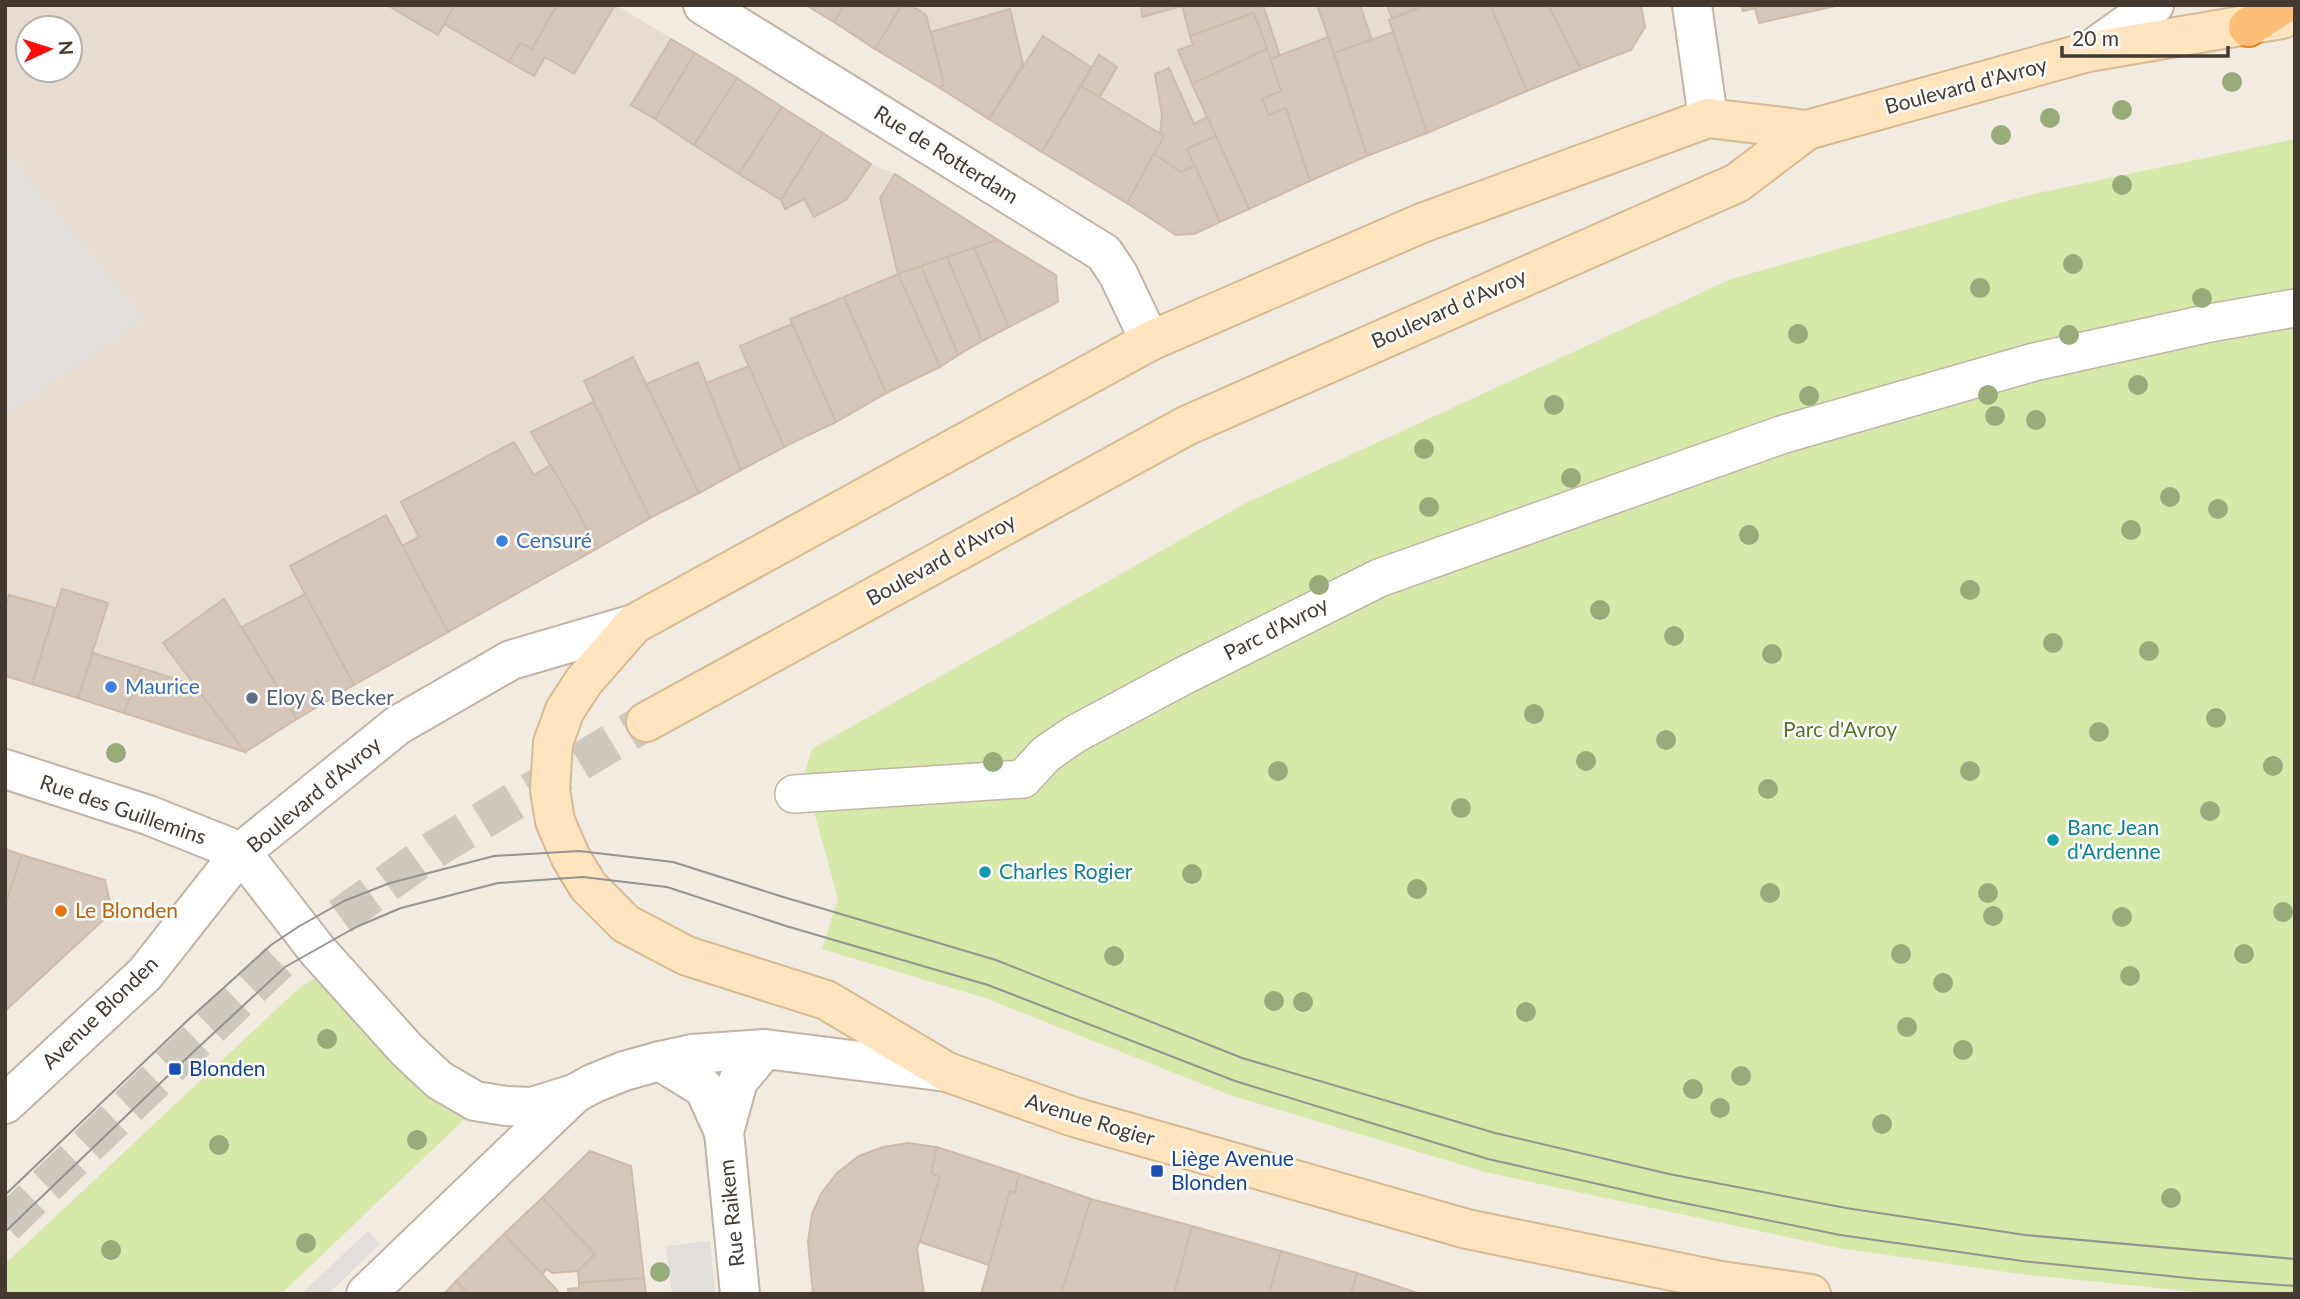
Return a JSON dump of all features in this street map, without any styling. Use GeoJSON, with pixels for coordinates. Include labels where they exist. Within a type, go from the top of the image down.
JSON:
{"type":"FeatureCollection","features":[{"type":"Feature","properties":{"kind":"highway"},"geometry":{"type":"LineString","coordinates":[[2248,27],[2282,5]]}},
{"type":"Feature","properties":{"kind":"main road","name":"Boulevard d'Avroy"},"geometry":{"type":"LineString","coordinates":[[646,722],[1186,426],[1737,183],[1807,130],[2088,52],[2295,17]]}},
{"type":"Feature","properties":{"kind":"main road"},"geometry":{"type":"LineString","coordinates":[[947,1072],[826,1000],[687,956],[626,924],[588,886],[570,858],[555,821],[550,790],[553,743],[565,710],[634,624],[1150,341],[1422,223],[1708,118],[1807,130]]}},
{"type":"Feature","properties":{"kind":"main road","name":"Avenue Rogier"},"geometry":{"type":"LineString","coordinates":[[947,1072],[1074,1117],[1467,1229],[1721,1281],[1811,1294]]}},
{"type":"Feature","properties":{"kind":"street","name":"Rue de Rotterdam"},"geometry":{"type":"LineString","coordinates":[[703,5],[1104,253],[1118,274],[1150,341]]}},
{"type":"Feature","properties":{"kind":"street"},"geometry":{"type":"LineString","coordinates":[[1692,5],[1708,118]]}},
{"type":"Feature","properties":{"kind":"street"},"geometry":{"type":"LineString","coordinates":[[2088,52],[2154,5]]}},
{"type":"Feature","properties":{"kind":"street","name":"Parc d'Avroy"},"geometry":{"type":"LineString","coordinates":[[794,794],[1023,779],[1046,754],[1075,734],[1185,675],[1379,578],[1781,435],[2034,362],[2210,323],[2295,308]]}},
{"type":"Feature","properties":{"kind":"street","name":"Boulevard d'Avroy"},"geometry":{"type":"LineString","coordinates":[[574,1094],[532,1107],[506,1106],[475,1101],[439,1080],[407,1050],[317,950],[241,852],[398,726],[511,660],[634,624]]}},
{"type":"Feature","properties":{"kind":"street","name":"Rue des Guillemins"},"geometry":{"type":"LineString","coordinates":[[5,769],[148,815],[241,852]]}},
{"type":"Feature","properties":{"kind":"street","name":"Avenue Blonden"},"geometry":{"type":"LineString","coordinates":[[5,1104],[145,974],[241,852]]}},
{"type":"Feature","properties":{"kind":"street","name":"Avenue Rogier"},"geometry":{"type":"LineString","coordinates":[[574,1094],[614,1075],[660,1061],[692,1054],[765,1049],[947,1072]]}},
{"type":"Feature","properties":{"kind":"street","name":"Rue Raikem"},"geometry":{"type":"LineString","coordinates":[[724,1132],[738,1081],[765,1049]]}},
{"type":"Feature","properties":{"kind":"street","name":"Rue Raikem"},"geometry":{"type":"LineString","coordinates":[[660,1061],[704,1088],[724,1132],[740,1294]]}},
{"type":"Feature","properties":{"kind":"street"},"geometry":{"type":"LineString","coordinates":[[366,1294],[574,1094]]}},
{"type":"Feature","properties":{"kind":"shaded area"},"geometry":{"type":"Polygon","coordinates":[[[5,5],[616,5],[871,164],[895,174],[1056,275],[1058,302],[982,341],[940,367],[650,518],[354,685],[245,752],[5,676],[5,5]]]}},
{"type":"Feature","properties":{"kind":"shaded area"},"geometry":{"type":"Polygon","coordinates":[[[806,5],[1641,5],[1645,27],[1631,50],[1367,156],[1194,234],[1176,235],[806,5]]]}},
{"type":"Feature","properties":{"kind":"shaded area"},"geometry":{"type":"Polygon","coordinates":[[[5,149],[145,318],[5,416],[5,149]]]}},
{"type":"Feature","properties":{"kind":"shaded area"},"geometry":{"type":"Polygon","coordinates":[[[368,1231],[380,1244],[328,1294],[301,1294],[368,1231]]]}},
{"type":"Feature","properties":{"kind":"shaded area"},"geometry":{"type":"Polygon","coordinates":[[[710,1241],[715,1294],[672,1294],[666,1246],[710,1241]]]}},
{"type":"Feature","properties":{"kind":"green space","name":"Parc d'Avroy"},"geometry":{"type":"Polygon","coordinates":[[[2295,139],[2295,1294],[2197,1292],[2020,1274],[1838,1248],[1485,1172],[1230,1095],[985,998],[822,949],[838,899],[804,775],[812,749],[1244,504],[1731,279],[2029,195],[2295,139]]]}},
{"type":"Feature","properties":{"kind":"green space"},"geometry":{"type":"Polygon","coordinates":[[[342,962],[472,1112],[281,1294],[5,1294],[5,1264],[299,988],[342,962]]]}},
{"type":"Feature","properties":{"kind":"building"},"geometry":{"type":"Polygon","coordinates":[[[387,5],[455,5],[438,35],[387,5]]]}},
{"type":"Feature","properties":{"kind":"building"},"geometry":{"type":"Polygon","coordinates":[[[455,5],[557,5],[532,49],[520,43],[509,62],[444,24],[455,5]]]}},
{"type":"Feature","properties":{"kind":"building"},"geometry":{"type":"Polygon","coordinates":[[[557,5],[615,5],[574,74],[545,57],[534,76],[509,62],[520,43],[532,49],[557,5]]]}},
{"type":"Feature","properties":{"kind":"building"},"geometry":{"type":"Polygon","coordinates":[[[806,5],[844,5],[834,22],[806,5]]]}},
{"type":"Feature","properties":{"kind":"building"},"geometry":{"type":"Polygon","coordinates":[[[844,5],[902,5],[875,49],[834,22],[844,5]]]}},
{"type":"Feature","properties":{"kind":"building"},"geometry":{"type":"Polygon","coordinates":[[[902,5],[911,5],[926,15],[944,84],[940,88],[875,49],[902,5]]]}},
{"type":"Feature","properties":{"kind":"building"},"geometry":{"type":"Polygon","coordinates":[[[1141,5],[1182,5],[1182,6],[1142,17],[1141,5]]]}},
{"type":"Feature","properties":{"kind":"building"},"geometry":{"type":"Polygon","coordinates":[[[1182,5],[1263,5],[1280,56],[1270,59],[1254,13],[1190,36],[1182,5]]]}},
{"type":"Feature","properties":{"kind":"building"},"geometry":{"type":"Polygon","coordinates":[[[1317,5],[1360,5],[1372,40],[1334,53],[1317,5]]]}},
{"type":"Feature","properties":{"kind":"building"},"geometry":{"type":"Polygon","coordinates":[[[1387,5],[1425,5],[1392,19],[1387,5]]]}},
{"type":"Feature","properties":{"kind":"building"},"geometry":{"type":"Polygon","coordinates":[[[1425,5],[1490,5],[1527,91],[1427,133],[1389,20],[1425,5]]]}},
{"type":"Feature","properties":{"kind":"building"},"geometry":{"type":"Polygon","coordinates":[[[1490,5],[1548,5],[1581,69],[1527,91],[1490,5]]]}},
{"type":"Feature","properties":{"kind":"building"},"geometry":{"type":"Polygon","coordinates":[[[1548,5],[1641,5],[1645,27],[1631,50],[1581,69],[1548,5]]]}},
{"type":"Feature","properties":{"kind":"building"},"geometry":{"type":"Polygon","coordinates":[[[1741,5],[1840,5],[1759,23],[1755,8],[1743,11],[1741,5]]]}},
{"type":"Feature","properties":{"kind":"building"},"geometry":{"type":"Polygon","coordinates":[[[1010,9],[1023,64],[989,119],[940,88],[944,84],[931,32],[1010,9]]]}},
{"type":"Feature","properties":{"kind":"building"},"geometry":{"type":"Polygon","coordinates":[[[1254,13],[1267,49],[1192,84],[1178,50],[1193,45],[1190,36],[1254,13]]]}},
{"type":"Feature","properties":{"kind":"building"},"geometry":{"type":"Polygon","coordinates":[[[1393,32],[1427,133],[1367,156],[1334,53],[1393,32]]]}},
{"type":"Feature","properties":{"kind":"building"},"geometry":{"type":"Polygon","coordinates":[[[1043,36],[1091,67],[1042,152],[989,119],[1043,36]]]}},
{"type":"Feature","properties":{"kind":"building"},"geometry":{"type":"Polygon","coordinates":[[[1328,37],[1367,156],[1310,181],[1286,108],[1269,115],[1262,99],[1281,91],[1270,59],[1328,37]]]}},
{"type":"Feature","properties":{"kind":"building"},"geometry":{"type":"Polygon","coordinates":[[[671,39],[695,53],[655,119],[631,105],[671,39]]]}},
{"type":"Feature","properties":{"kind":"building"},"geometry":{"type":"Polygon","coordinates":[[[1267,49],[1281,91],[1262,99],[1269,115],[1286,108],[1310,181],[1249,209],[1192,84],[1267,49]]]}},
{"type":"Feature","properties":{"kind":"building"},"geometry":{"type":"Polygon","coordinates":[[[695,53],[737,78],[694,145],[655,119],[695,53]]]}},
{"type":"Feature","properties":{"kind":"building"},"geometry":{"type":"Polygon","coordinates":[[[1099,55],[1117,67],[1099,98],[1081,86],[1099,55]]]}},
{"type":"Feature","properties":{"kind":"building"},"geometry":{"type":"Polygon","coordinates":[[[1169,68],[1194,124],[1207,117],[1216,136],[1187,149],[1195,166],[1181,172],[1154,154],[1164,136],[1160,134],[1162,115],[1155,74],[1169,68]]]}},
{"type":"Feature","properties":{"kind":"building"},"geometry":{"type":"Polygon","coordinates":[[[737,78],[782,107],[739,174],[694,145],[737,78]]]}},
{"type":"Feature","properties":{"kind":"building"},"geometry":{"type":"Polygon","coordinates":[[[1081,86],[1164,136],[1127,203],[1042,152],[1081,86]]]}},
{"type":"Feature","properties":{"kind":"building"},"geometry":{"type":"Polygon","coordinates":[[[782,107],[823,133],[781,200],[739,174],[782,107]]]}},
{"type":"Feature","properties":{"kind":"building"},"geometry":{"type":"Polygon","coordinates":[[[823,133],[871,164],[846,200],[814,217],[804,199],[785,209],[781,200],[823,133]]]}},
{"type":"Feature","properties":{"kind":"building"},"geometry":{"type":"Polygon","coordinates":[[[1216,136],[1249,209],[1220,222],[1187,149],[1216,136]]]}},
{"type":"Feature","properties":{"kind":"building"},"geometry":{"type":"Polygon","coordinates":[[[1154,154],[1181,172],[1195,166],[1220,222],[1194,234],[1176,235],[1127,203],[1154,154]]]}},
{"type":"Feature","properties":{"kind":"building"},"geometry":{"type":"Polygon","coordinates":[[[895,174],[998,240],[898,274],[880,198],[895,174]]]}},
{"type":"Feature","properties":{"kind":"building"},"geometry":{"type":"Polygon","coordinates":[[[998,240],[1056,275],[1058,302],[1009,327],[974,248],[998,240]]]}},
{"type":"Feature","properties":{"kind":"building"},"geometry":{"type":"Polygon","coordinates":[[[974,248],[1009,327],[982,341],[947,257],[974,248]]]}},
{"type":"Feature","properties":{"kind":"building"},"geometry":{"type":"Polygon","coordinates":[[[947,257],[982,341],[958,355],[921,266],[947,257]]]}},
{"type":"Feature","properties":{"kind":"building"},"geometry":{"type":"Polygon","coordinates":[[[921,266],[958,355],[940,367],[898,274],[921,266]]]}},
{"type":"Feature","properties":{"kind":"building"},"geometry":{"type":"Polygon","coordinates":[[[898,274],[940,367],[886,393],[844,297],[898,274]]]}},
{"type":"Feature","properties":{"kind":"building"},"geometry":{"type":"Polygon","coordinates":[[[844,297],[886,393],[836,422],[790,319],[844,297]]]}},
{"type":"Feature","properties":{"kind":"building"},"geometry":{"type":"Polygon","coordinates":[[[792,324],[836,422],[784,447],[740,346],[792,324]]]}},
{"type":"Feature","properties":{"kind":"building"},"geometry":{"type":"Polygon","coordinates":[[[633,357],[699,493],[650,518],[584,381],[633,357]]]}},
{"type":"Feature","properties":{"kind":"building"},"geometry":{"type":"Polygon","coordinates":[[[698,362],[741,470],[699,493],[646,384],[698,362]]]}},
{"type":"Feature","properties":{"kind":"building"},"geometry":{"type":"Polygon","coordinates":[[[749,366],[784,447],[741,470],[706,383],[749,366]]]}},
{"type":"Feature","properties":{"kind":"building"},"geometry":{"type":"Polygon","coordinates":[[[593,402],[650,518],[598,548],[531,432],[593,402]]]}},
{"type":"Feature","properties":{"kind":"building","name":"Censuré"},"geometry":{"type":"Polygon","coordinates":[[[514,442],[534,475],[551,465],[598,548],[448,632],[402,546],[419,537],[401,502],[514,442]]]}},
{"type":"Feature","properties":{"kind":"building"},"geometry":{"type":"Polygon","coordinates":[[[386,515],[448,632],[354,685],[290,566],[386,515]]]}},
{"type":"Feature","properties":{"kind":"building"},"geometry":{"type":"Polygon","coordinates":[[[62,589],[108,603],[78,698],[32,684],[62,589]]]}},
{"type":"Feature","properties":{"kind":"building"},"geometry":{"type":"Polygon","coordinates":[[[305,594],[354,685],[297,719],[242,627],[305,594]]]}},
{"type":"Feature","properties":{"kind":"building"},"geometry":{"type":"Polygon","coordinates":[[[9,595],[55,608],[32,684],[5,676],[5,609],[9,595]]]}},
{"type":"Feature","properties":{"kind":"building"},"geometry":{"type":"Polygon","coordinates":[[[224,599],[297,719],[245,752],[163,643],[224,599]]]}},
{"type":"Feature","properties":{"kind":"building"},"geometry":{"type":"Polygon","coordinates":[[[93,653],[141,668],[124,713],[78,698],[93,653]]]}},
{"type":"Feature","properties":{"kind":"building"},"geometry":{"type":"Polygon","coordinates":[[[141,668],[194,685],[245,752],[124,713],[141,668]]]}},
{"type":"Feature","properties":{"kind":"building"},"geometry":{"type":"Polygon","coordinates":[[[5,849],[22,855],[5,906],[5,849]]]}},
{"type":"Feature","properties":{"kind":"building"},"geometry":{"type":"Polygon","coordinates":[[[22,855],[105,880],[112,912],[5,1011],[5,906],[22,855]]]}},
{"type":"Feature","properties":{"kind":"building"},"geometry":{"type":"Polygon","coordinates":[[[908,1143],[937,1147],[931,1173],[940,1177],[917,1249],[924,1294],[813,1294],[808,1242],[812,1214],[821,1194],[837,1173],[859,1156],[883,1147],[908,1143]]]}},
{"type":"Feature","properties":{"kind":"building"},"geometry":{"type":"Polygon","coordinates":[[[937,1147],[1019,1174],[1015,1193],[1010,1191],[989,1265],[920,1242],[940,1177],[931,1173],[937,1147]]]}},
{"type":"Feature","properties":{"kind":"building"},"geometry":{"type":"Polygon","coordinates":[[[590,1151],[631,1166],[644,1278],[579,1283],[578,1271],[595,1254],[542,1198],[590,1151]]]}},
{"type":"Feature","properties":{"kind":"building"},"geometry":{"type":"Polygon","coordinates":[[[1019,1174],[1091,1199],[1061,1294],[981,1294],[1010,1191],[1015,1193],[1019,1174]]]}},
{"type":"Feature","properties":{"kind":"building"},"geometry":{"type":"Polygon","coordinates":[[[542,1198],[595,1254],[578,1271],[552,1273],[547,1269],[542,1274],[504,1234],[542,1198]]]}},
{"type":"Feature","properties":{"kind":"building"},"geometry":{"type":"Polygon","coordinates":[[[1091,1199],[1192,1226],[1174,1294],[1061,1294],[1091,1199]]]}},
{"type":"Feature","properties":{"kind":"building"},"geometry":{"type":"Polygon","coordinates":[[[1192,1226],[1281,1251],[1269,1294],[1174,1294],[1192,1226]]]}},
{"type":"Feature","properties":{"kind":"building"},"geometry":{"type":"Polygon","coordinates":[[[504,1234],[558,1291],[555,1294],[468,1294],[456,1281],[504,1234]]]}},
{"type":"Feature","properties":{"kind":"building"},"geometry":{"type":"Polygon","coordinates":[[[1281,1251],[1357,1273],[1351,1294],[1269,1294],[1281,1251]]]}},
{"type":"Feature","properties":{"kind":"building"},"geometry":{"type":"Polygon","coordinates":[[[1357,1273],[1421,1294],[1351,1294],[1357,1273]]]}},
{"type":"Feature","properties":{"kind":"building"},"geometry":{"type":"Polygon","coordinates":[[[644,1278],[646,1294],[569,1294],[568,1289],[579,1288],[579,1283],[644,1278]]]}},
{"type":"Feature","properties":{"kind":"building"},"geometry":{"type":"Polygon","coordinates":[[[456,1281],[468,1294],[444,1294],[456,1281]]]}},
{"type":"Feature","properties":{"kind":"tunnel"},"geometry":{"type":"LineString","coordinates":[[5,1225],[280,960],[435,849],[646,722]]}},
{"type":"Feature","properties":{"kind":"tram line"},"geometry":{"type":"LineString","coordinates":[[5,1195],[188,1020],[271,945],[298,927],[344,901],[390,883],[494,856],[579,851],[673,862],[996,960],[1242,1058],[1495,1133],[1669,1174],[1846,1208],[2025,1235],[2295,1259]]}},
{"type":"Feature","properties":{"kind":"tram line"},"geometry":{"type":"LineString","coordinates":[[5,1232],[285,967],[356,927],[401,908],[498,883],[583,877],[667,887],[786,926],[988,985],[1235,1081],[1488,1159],[1840,1235],[2022,1261],[2295,1286]]}},
{"type":"Feature","properties":{"kind":"place","name":"Censuré"},"geometry":{"type":"Point","coordinates":[502,541]}},
{"type":"Feature","properties":{"kind":"place","name":"Maurice"},"geometry":{"type":"Point","coordinates":[111,687]}},
{"type":"Feature","properties":{"kind":"place","name":"Eloy & Becker"},"geometry":{"type":"Point","coordinates":[252,698]}},
{"type":"Feature","properties":{"kind":"place","name":"Banc Jean d'Ardenne"},"geometry":{"type":"Point","coordinates":[2053,840]}},
{"type":"Feature","properties":{"kind":"place","name":"Charles Rogier"},"geometry":{"type":"Point","coordinates":[985,872]}},
{"type":"Feature","properties":{"kind":"place","name":"Le Blonden"},"geometry":{"type":"Point","coordinates":[61,911]}},
{"type":"Feature","properties":{"kind":"place","name":"Blonden"},"geometry":{"type":"Point","coordinates":[175,1069]}},
{"type":"Feature","properties":{"kind":"place","name":"Liège Avenue Blonden"},"geometry":{"type":"Point","coordinates":[1157,1171]}}]}
